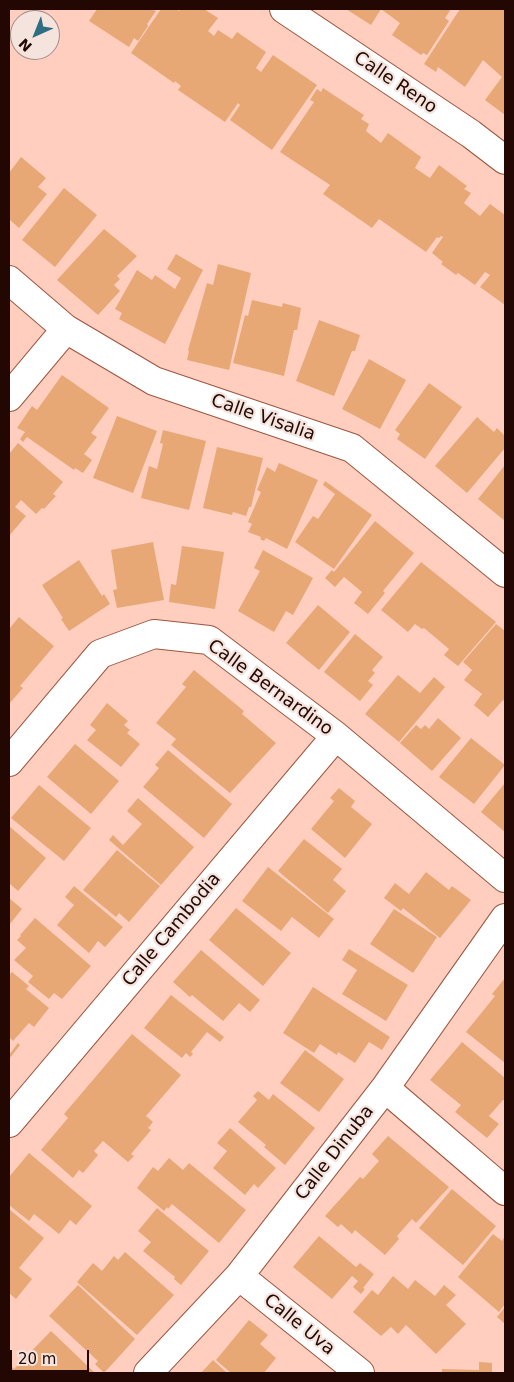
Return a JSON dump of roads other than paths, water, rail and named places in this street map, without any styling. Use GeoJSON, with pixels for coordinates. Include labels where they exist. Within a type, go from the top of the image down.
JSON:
{"type":"FeatureCollection","features":[{"type":"Feature","properties":{"kind":"street","name":"Calle Reno"},"geometry":{"type":"LineString","coordinates":[[284,9],[471,134],[505,160]]}},
{"type":"Feature","properties":{"kind":"street","name":"Calle Visalia"},"geometry":{"type":"LineString","coordinates":[[9,280],[66,329],[154,381],[352,448],[505,573]]}},
{"type":"Feature","properties":{"kind":"street"},"geometry":{"type":"LineString","coordinates":[[9,397],[66,329]]}},
{"type":"Feature","properties":{"kind":"street","name":"Calle Bernardino"},"geometry":{"type":"LineString","coordinates":[[9,762],[100,654],[154,634],[209,640],[336,736],[505,878]]}},
{"type":"Feature","properties":{"kind":"street","name":"Calle Cambodia"},"geometry":{"type":"LineString","coordinates":[[9,1123],[336,736]]}},
{"type":"Feature","properties":{"kind":"street","name":"Calle Dinuba"},"geometry":{"type":"LineString","coordinates":[[148,1373],[239,1276],[385,1088],[505,918]]}},
{"type":"Feature","properties":{"kind":"street"},"geometry":{"type":"LineString","coordinates":[[385,1088],[505,1192]]}},
{"type":"Feature","properties":{"kind":"street","name":"Calle Uva"},"geometry":{"type":"LineString","coordinates":[[239,1276],[360,1373]]}}]}
